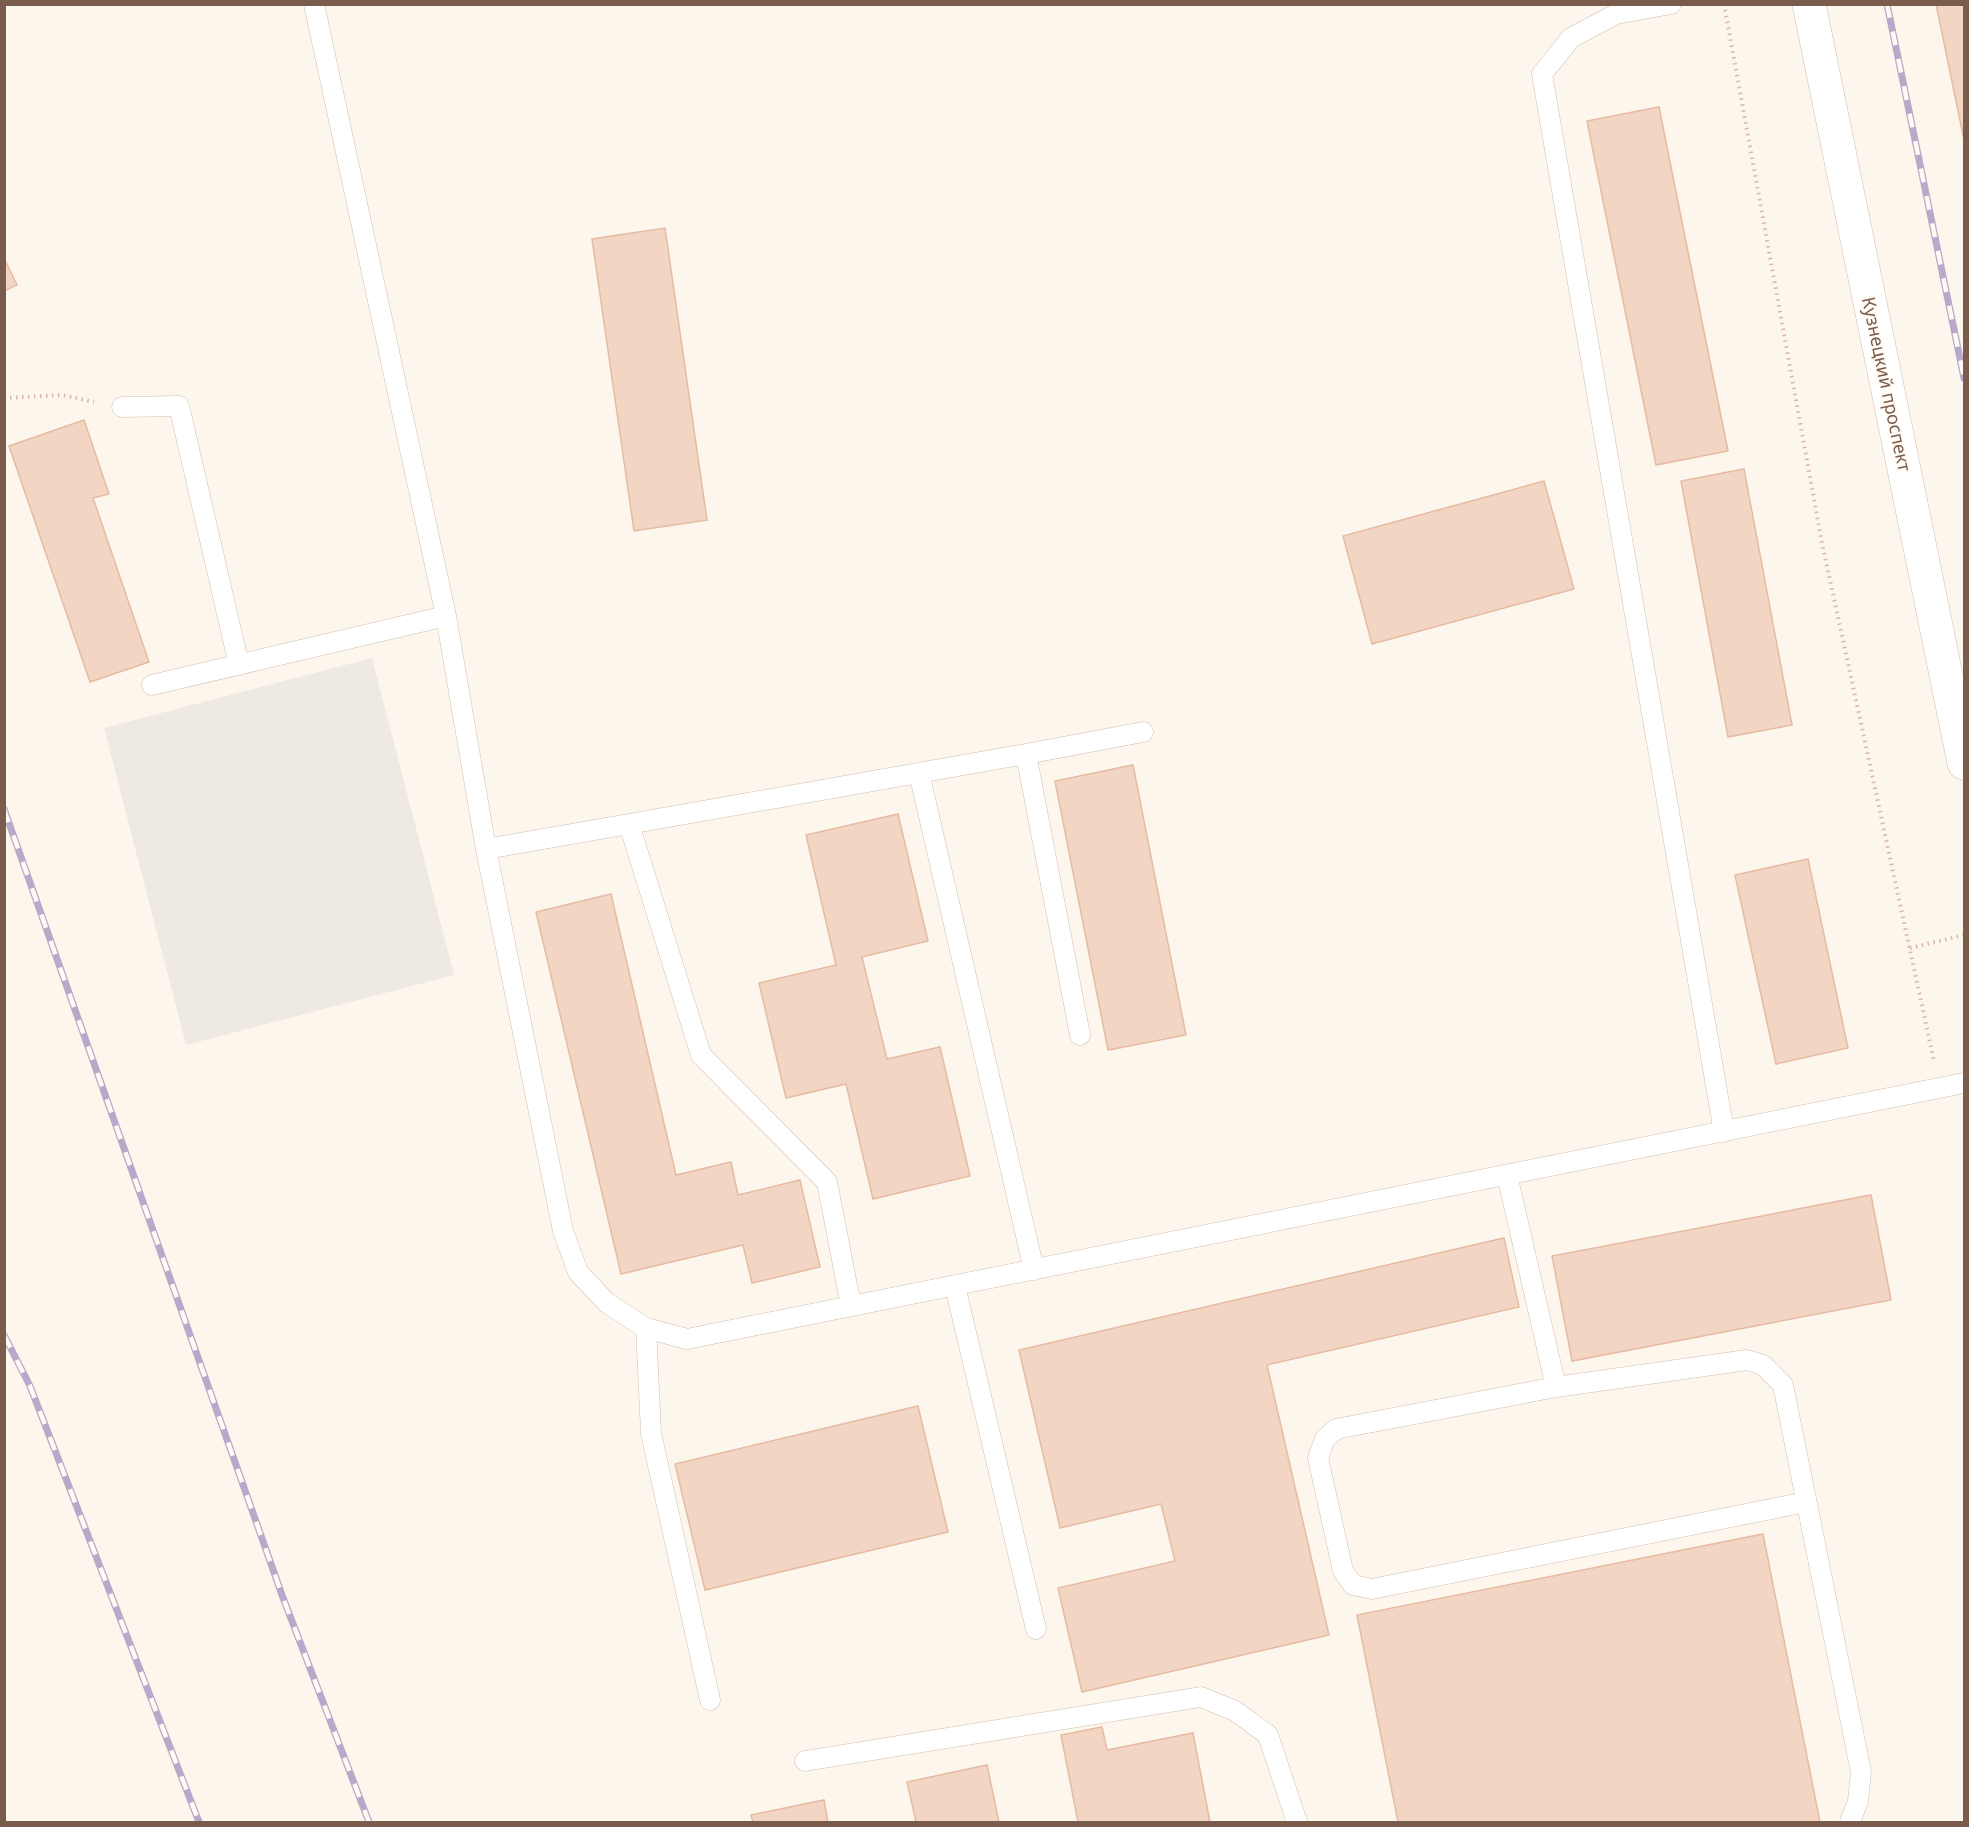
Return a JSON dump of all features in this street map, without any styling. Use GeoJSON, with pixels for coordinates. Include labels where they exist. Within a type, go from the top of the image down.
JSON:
{"type":"FeatureCollection","features":[{"type":"Feature","properties":{"kind":"street","name":"Кузнецкий проспект"},"geometry":{"type":"LineString","coordinates":[[1809,4],[1964,756]]}},
{"type":"Feature","properties":{"kind":"lane"},"geometry":{"type":"LineString","coordinates":[[314,4],[446,616],[486,849],[563,1231],[578,1272],[607,1303],[646,1328],[687,1339],[1965,1083]]}},
{"type":"Feature","properties":{"kind":"lane"},"geometry":{"type":"LineString","coordinates":[[1671,4],[1617,14],[1571,38],[1542,74],[1724,1132]]}},
{"type":"Feature","properties":{"kind":"lane"},"geometry":{"type":"LineString","coordinates":[[122,407],[179,406],[239,665]]}},
{"type":"Feature","properties":{"kind":"lane"},"geometry":{"type":"LineString","coordinates":[[152,685],[446,616]]}},
{"type":"Feature","properties":{"kind":"lane"},"geometry":{"type":"LineString","coordinates":[[486,849],[1143,732]]}},
{"type":"Feature","properties":{"kind":"lane"},"geometry":{"type":"LineString","coordinates":[[1026,754],[1080,1035]]}},
{"type":"Feature","properties":{"kind":"lane"},"geometry":{"type":"LineString","coordinates":[[920,773],[1034,1270]]}},
{"type":"Feature","properties":{"kind":"lane"},"geometry":{"type":"LineString","coordinates":[[629,824],[701,1055],[827,1182],[851,1306]]}},
{"type":"Feature","properties":{"kind":"lane"},"geometry":{"type":"LineString","coordinates":[[1507,1175],[1556,1387]]}},
{"type":"Feature","properties":{"kind":"lane"},"geometry":{"type":"LineString","coordinates":[[955,1286],[1036,1629]]}},
{"type":"Feature","properties":{"kind":"lane"},"geometry":{"type":"LineString","coordinates":[[646,1328],[651,1433],[710,1700]]}},
{"type":"Feature","properties":{"kind":"lane"},"geometry":{"type":"LineString","coordinates":[[1806,1502],[1372,1589],[1353,1585],[1343,1571],[1318,1458],[1325,1439],[1336,1430],[1556,1387],[1747,1360],[1763,1365],[1783,1385],[1861,1772],[1858,1801],[1850,1822]]}},
{"type":"Feature","properties":{"kind":"lane"},"geometry":{"type":"LineString","coordinates":[[805,1761],[1201,1696],[1235,1711],[1268,1735],[1297,1822]]}},
{"type":"Feature","properties":{"kind":"path"},"geometry":{"type":"LineString","coordinates":[[1724,4],[1822,543],[1940,1088]]}},
{"type":"Feature","properties":{"kind":"path"},"geometry":{"type":"LineString","coordinates":[[4,398],[62,395]]}},
{"type":"Feature","properties":{"kind":"path"},"geometry":{"type":"LineString","coordinates":[[1910,948],[1965,935]]}},
{"type":"Feature","properties":{"kind":"shaded area"},"geometry":{"type":"Polygon","coordinates":[[[372,658],[454,975],[186,1045],[104,728],[372,658]]]}},
{"type":"Feature","properties":{"kind":"building"},"geometry":{"type":"Polygon","coordinates":[[[1936,4],[1964,4],[1964,140],[1936,4]]]}},
{"type":"Feature","properties":{"kind":"building"},"geometry":{"type":"Polygon","coordinates":[[[1659,107],[1728,451],[1656,465],[1587,121],[1659,107]]]}},
{"type":"Feature","properties":{"kind":"building"},"geometry":{"type":"Polygon","coordinates":[[[665,228],[707,520],[634,531],[592,239],[665,228]]]}},
{"type":"Feature","properties":{"kind":"building"},"geometry":{"type":"Polygon","coordinates":[[[4,258],[17,285],[4,291],[4,258]]]}},
{"type":"Feature","properties":{"kind":"building"},"geometry":{"type":"Polygon","coordinates":[[[84,420],[109,494],[93,498],[149,662],[90,682],[9,446],[84,420]]]}},
{"type":"Feature","properties":{"kind":"building"},"geometry":{"type":"Polygon","coordinates":[[[1744,469],[1792,725],[1728,737],[1681,481],[1744,469]]]}},
{"type":"Feature","properties":{"kind":"building"},"geometry":{"type":"Polygon","coordinates":[[[1544,481],[1574,589],[1372,644],[1343,536],[1544,481]]]}},
{"type":"Feature","properties":{"kind":"building"},"geometry":{"type":"Polygon","coordinates":[[[1133,765],[1186,1035],[1108,1050],[1055,781],[1133,765]]]}},
{"type":"Feature","properties":{"kind":"building"},"geometry":{"type":"Polygon","coordinates":[[[898,814],[928,941],[862,957],[887,1059],[940,1047],[970,1176],[873,1199],[846,1084],[786,1098],[759,983],[836,965],[806,835],[898,814]]]}},
{"type":"Feature","properties":{"kind":"building"},"geometry":{"type":"Polygon","coordinates":[[[1808,859],[1848,1048],[1776,1064],[1735,875],[1808,859]]]}},
{"type":"Feature","properties":{"kind":"building"},"geometry":{"type":"Polygon","coordinates":[[[611,894],[676,1175],[731,1162],[738,1195],[800,1180],[820,1267],[752,1283],[743,1245],[621,1274],[536,912],[611,894]]]}},
{"type":"Feature","properties":{"kind":"building"},"geometry":{"type":"Polygon","coordinates":[[[1871,1195],[1891,1300],[1572,1361],[1552,1256],[1871,1195]]]}},
{"type":"Feature","properties":{"kind":"building"},"geometry":{"type":"Polygon","coordinates":[[[1504,1238],[1519,1307],[1267,1365],[1329,1635],[1082,1692],[1058,1588],[1175,1561],[1161,1504],[1060,1528],[1019,1350],[1504,1238]]]}},
{"type":"Feature","properties":{"kind":"building"},"geometry":{"type":"Polygon","coordinates":[[[918,1406],[948,1532],[705,1590],[675,1464],[918,1406]]]}},
{"type":"Feature","properties":{"kind":"building"},"geometry":{"type":"Polygon","coordinates":[[[1763,1534],[1820,1822],[1398,1822],[1357,1615],[1763,1534]]]}},
{"type":"Feature","properties":{"kind":"building"},"geometry":{"type":"Polygon","coordinates":[[[1102,1727],[1107,1750],[1193,1733],[1210,1822],[1078,1822],[1061,1735],[1102,1727]]]}},
{"type":"Feature","properties":{"kind":"building"},"geometry":{"type":"Polygon","coordinates":[[[987,1765],[999,1822],[916,1822],[907,1782],[987,1765]]]}},
{"type":"Feature","properties":{"kind":"building"},"geometry":{"type":"Polygon","coordinates":[[[824,1800],[828,1822],[753,1822],[751,1815],[824,1800]]]}},
{"type":"Feature","properties":{"kind":"railway"},"geometry":{"type":"LineString","coordinates":[[1887,4],[1964,378]]}},
{"type":"Feature","properties":{"kind":"railway"},"geometry":{"type":"LineString","coordinates":[[4,809],[282,1595],[369,1822]]}},
{"type":"Feature","properties":{"kind":"railway"},"geometry":{"type":"LineString","coordinates":[[4,1335],[30,1386],[199,1822]]}}]}
